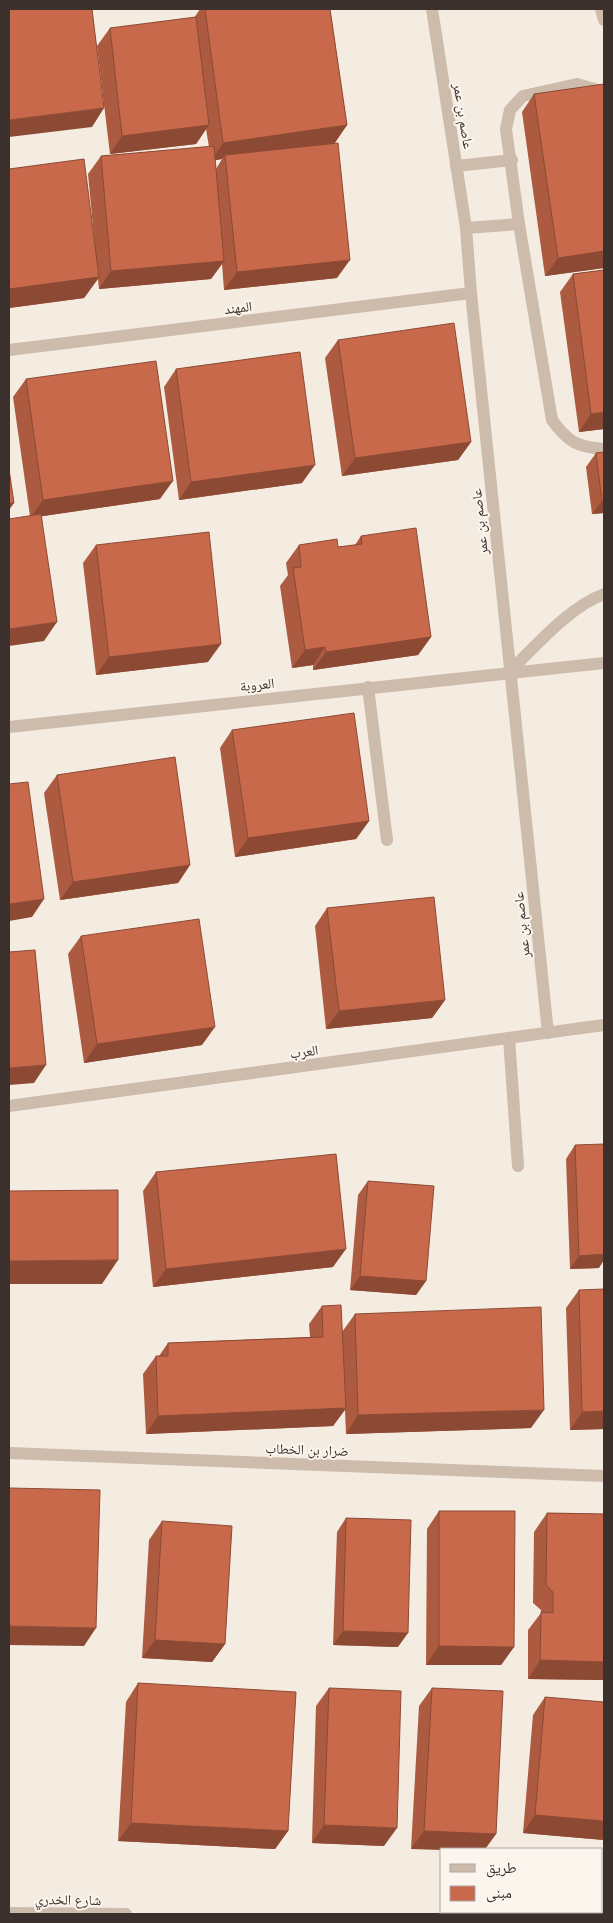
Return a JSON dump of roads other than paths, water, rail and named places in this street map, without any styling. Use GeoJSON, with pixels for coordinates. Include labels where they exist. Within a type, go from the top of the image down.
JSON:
{"type":"FeatureCollection","features":[{"type":"Feature","properties":{"kind":"street","name":"عاصم بن عمر"},"geometry":{"type":"LineString","coordinates":[[432,9],[466,228],[509,672],[548,1033]]}},
{"type":"Feature","properties":{"kind":"street"},"geometry":{"type":"LineString","coordinates":[[601,9],[604,20]]}},
{"type":"Feature","properties":{"kind":"street"},"geometry":{"type":"LineString","coordinates":[[604,95],[598,90],[577,84],[523,96],[510,110],[506,129],[512,160],[519,224],[552,420],[562,433],[580,446],[604,449]]}},
{"type":"Feature","properties":{"kind":"street"},"geometry":{"type":"LineString","coordinates":[[456,166],[512,160]]}},
{"type":"Feature","properties":{"kind":"street"},"geometry":{"type":"LineString","coordinates":[[466,228],[519,224]]}},
{"type":"Feature","properties":{"kind":"street","name":"المهند"},"geometry":{"type":"LineString","coordinates":[[9,350],[471,293]]}},
{"type":"Feature","properties":{"kind":"street"},"geometry":{"type":"LineString","coordinates":[[509,672],[545,636],[576,610],[604,594]]}},
{"type":"Feature","properties":{"kind":"street","name":"العروبة"},"geometry":{"type":"LineString","coordinates":[[9,727],[604,663]]}},
{"type":"Feature","properties":{"kind":"street"},"geometry":{"type":"LineString","coordinates":[[368,687],[387,840]]}},
{"type":"Feature","properties":{"kind":"street","name":"العرب"},"geometry":{"type":"LineString","coordinates":[[9,1106],[604,1025]]}},
{"type":"Feature","properties":{"kind":"street"},"geometry":{"type":"LineString","coordinates":[[509,1038],[518,1166]]}},
{"type":"Feature","properties":{"kind":"street","name":"ضرار بن الخطاب"},"geometry":{"type":"LineString","coordinates":[[9,1452],[604,1476]]}},
{"type":"Feature","properties":{"kind":"street","name":"شارع الخدري"},"geometry":{"type":"LineString","coordinates":[[9,1913],[126,1914]]}}]}
